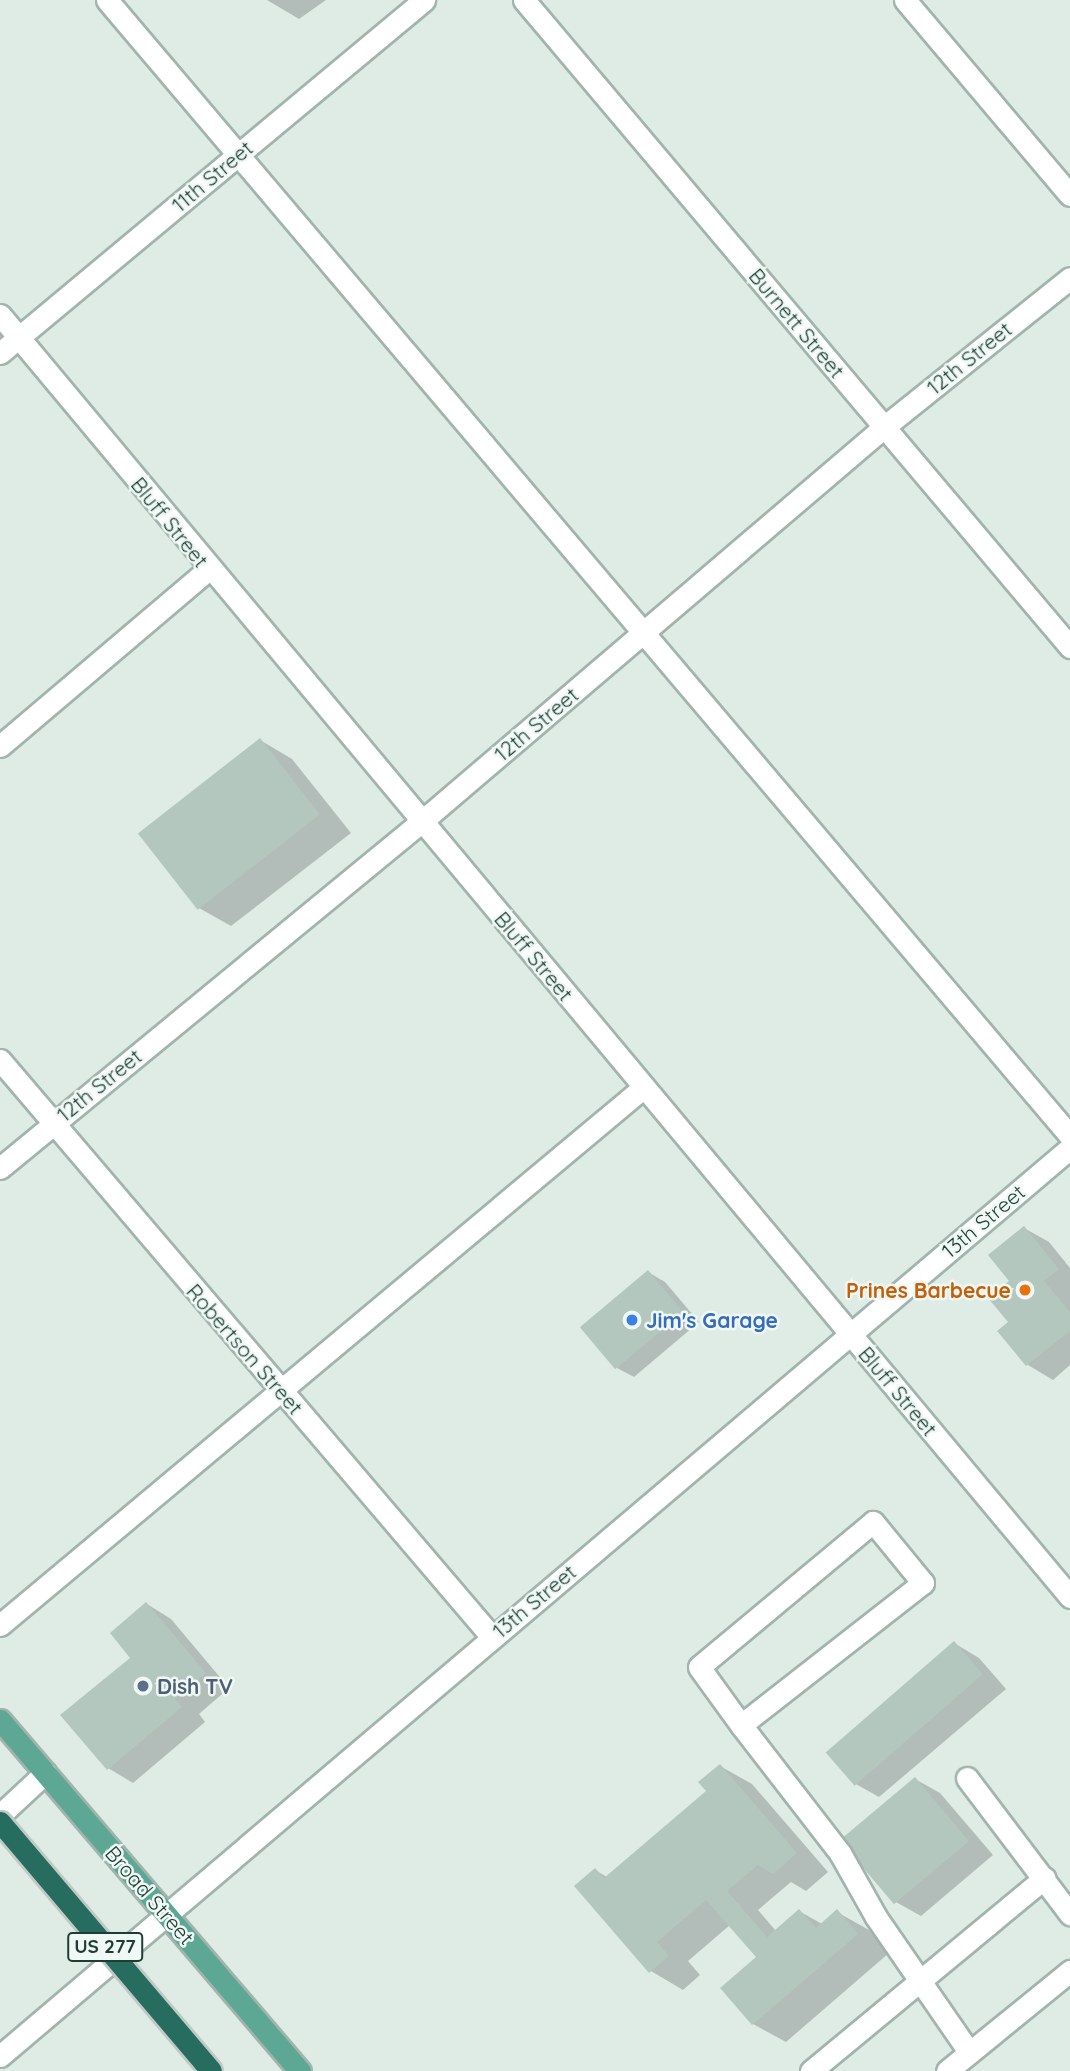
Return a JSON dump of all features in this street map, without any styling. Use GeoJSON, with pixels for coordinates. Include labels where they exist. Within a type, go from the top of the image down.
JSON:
{"type":"FeatureCollection","features":[{"type":"Feature","properties":{"kind":"highway","name":"US 277"},"geometry":{"type":"LineString","coordinates":[[0,1822],[211,2071]]}},
{"type":"Feature","properties":{"kind":"main road","name":"Broad Street"},"geometry":{"type":"LineString","coordinates":[[0,1720],[300,2071]]}},
{"type":"Feature","properties":{"kind":"street"},"geometry":{"type":"LineString","coordinates":[[107,0],[1070,1136]]}},
{"type":"Feature","properties":{"kind":"street","name":"11th Street"},"geometry":{"type":"LineString","coordinates":[[0,353],[424,0]]}},
{"type":"Feature","properties":{"kind":"street","name":"Burnett Street"},"geometry":{"type":"LineString","coordinates":[[524,0],[1070,647]]}},
{"type":"Feature","properties":{"kind":"street"},"geometry":{"type":"LineString","coordinates":[[905,0],[1070,195]]}},
{"type":"Feature","properties":{"kind":"street","name":"12th Street"},"geometry":{"type":"LineString","coordinates":[[0,1168],[421,822],[884,427],[1070,278]]}},
{"type":"Feature","properties":{"kind":"street","name":"Bluff Street"},"geometry":{"type":"LineString","coordinates":[[0,315],[20,336],[209,569],[1070,1597]]}},
{"type":"Feature","properties":{"kind":"street"},"geometry":{"type":"LineString","coordinates":[[0,746],[209,569]]}},
{"type":"Feature","properties":{"kind":"street","name":"Robertson Street"},"geometry":{"type":"LineString","coordinates":[[0,1059],[492,1637]]}},
{"type":"Feature","properties":{"kind":"street"},"geometry":{"type":"LineString","coordinates":[[0,1625],[643,1087]]}},
{"type":"Feature","properties":{"kind":"street","name":"13th Street"},"geometry":{"type":"LineString","coordinates":[[2,2050],[1070,1148]]}},
{"type":"Feature","properties":{"kind":"street"},"geometry":{"type":"LineString","coordinates":[[741,1725],[923,1583],[873,1522],[699,1667],[741,1725],[840,1853],[921,1983],[969,2052]]}},
{"type":"Feature","properties":{"kind":"street"},"geometry":{"type":"LineString","coordinates":[[0,1815],[46,1773]]}},
{"type":"Feature","properties":{"kind":"street"},"geometry":{"type":"LineString","coordinates":[[967,1778],[1070,1914]]}},
{"type":"Feature","properties":{"kind":"street"},"geometry":{"type":"LineString","coordinates":[[811,2071],[921,1983],[1044,1878]]}},
{"type":"Feature","properties":{"kind":"street"},"geometry":{"type":"LineString","coordinates":[[947,2071],[1070,1971]]}},
{"type":"Feature","properties":{"kind":"building"},"geometry":{"type":"Polygon","coordinates":[[[260,738],[320,814],[198,910],[138,833],[260,738]]]}},
{"type":"Feature","properties":{"kind":"building","name":"Prines Barbecue"},"geometry":{"type":"Polygon","coordinates":[[[1024,1226],[1059,1269],[1044,1281],[1070,1312],[1070,1331],[1026,1366],[997,1331],[1008,1322],[988,1298],[1009,1281],[988,1255],[1024,1226]]]}},
{"type":"Feature","properties":{"kind":"building","name":"Jim's Garage"},"geometry":{"type":"Polygon","coordinates":[[[648,1270],[683,1312],[615,1369],[580,1327],[648,1270]]]}},
{"type":"Feature","properties":{"kind":"building","name":"Dish TV"},"geometry":{"type":"Polygon","coordinates":[[[146,1602],[206,1673],[175,1699],[182,1707],[107,1770],[60,1715],[130,1658],[110,1633],[146,1602]]]}},
{"type":"Feature","properties":{"kind":"building"},"geometry":{"type":"Polygon","coordinates":[[[954,1641],[983,1674],[855,1786],[826,1753],[954,1641]]]}},
{"type":"Feature","properties":{"kind":"building"},"geometry":{"type":"Polygon","coordinates":[[[720,1764],[797,1853],[773,1874],[758,1865],[727,1891],[767,1937],[799,1909],[816,1928],[837,1909],[858,1934],[752,2025],[720,1988],[756,1957],[706,1900],[657,1942],[669,1956],[649,1973],[574,1886],[595,1868],[604,1878],[706,1791],[698,1782],[720,1764]]]}},
{"type":"Feature","properties":{"kind":"building"},"geometry":{"type":"Polygon","coordinates":[[[915,1777],[969,1841],[894,1904],[840,1840],[915,1777]]]}},
{"type":"Feature","properties":{"kind":"place","name":"Prines Barbecue"},"geometry":{"type":"Point","coordinates":[1025,1290]}},
{"type":"Feature","properties":{"kind":"place","name":"Jim's Garage"},"geometry":{"type":"Point","coordinates":[632,1320]}},
{"type":"Feature","properties":{"kind":"place","name":"Dish TV"},"geometry":{"type":"Point","coordinates":[143,1686]}}]}
